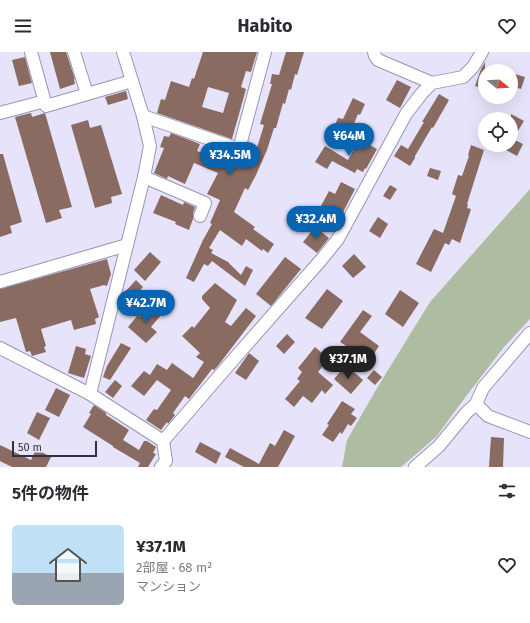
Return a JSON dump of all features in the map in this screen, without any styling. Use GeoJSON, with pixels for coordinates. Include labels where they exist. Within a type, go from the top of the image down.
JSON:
{"type":"FeatureCollection","features":[{"type":"Feature","properties":{"kind":"street"},"geometry":{"type":"LineString","coordinates":[[31,52],[46,106],[132,81]]}},
{"type":"Feature","properties":{"kind":"street"},"geometry":{"type":"LineString","coordinates":[[74,52],[87,94]]}},
{"type":"Feature","properties":{"kind":"street"},"geometry":{"type":"LineString","coordinates":[[90,394],[144,177],[150,146],[143,116],[123,52]]}},
{"type":"Feature","properties":{"kind":"street"},"geometry":{"type":"LineString","coordinates":[[143,116],[239,149],[264,52]]}},
{"type":"Feature","properties":{"kind":"street"},"geometry":{"type":"LineString","coordinates":[[374,52],[378,60],[432,83],[463,77],[473,67],[482,52]]}},
{"type":"Feature","properties":{"kind":"street"},"geometry":{"type":"LineString","coordinates":[[162,441],[338,239],[406,114],[422,93],[432,83]]}},
{"type":"Feature","properties":{"kind":"street"},"geometry":{"type":"LineString","coordinates":[[0,113],[45,100]]}},
{"type":"Feature","properties":{"kind":"street"},"geometry":{"type":"LineString","coordinates":[[144,177],[205,203],[200,216]]}},
{"type":"Feature","properties":{"kind":"street"},"geometry":{"type":"LineString","coordinates":[[0,282],[127,246]]}},
{"type":"Feature","properties":{"kind":"street"},"geometry":{"type":"LineString","coordinates":[[415,467],[439,446],[467,412],[476,404],[483,388],[530,333]]}},
{"type":"Feature","properties":{"kind":"street"},"geometry":{"type":"LineString","coordinates":[[0,348],[90,394],[162,441],[167,465]]}},
{"type":"Feature","properties":{"kind":"street"},"geometry":{"type":"LineString","coordinates":[[476,404],[488,416],[530,432]]}},
{"type":"Feature","properties":{"kind":"green space"},"geometry":{"type":"Polygon","coordinates":[[[530,189],[530,319],[504,347],[436,437],[401,467],[342,467],[347,440],[430,302],[530,189]]]}},
{"type":"Feature","properties":{"kind":"building"},"geometry":{"type":"Polygon","coordinates":[[[50,52],[66,52],[75,79],[75,84],[60,89],[50,52]]]}},
{"type":"Feature","properties":{"kind":"building"},"geometry":{"type":"Polygon","coordinates":[[[203,52],[257,52],[251,72],[246,71],[241,87],[246,89],[232,139],[157,113],[161,99],[165,100],[171,81],[189,87],[192,78],[194,79],[203,52]],[[208,87],[202,107],[223,113],[229,93],[208,87]]]}},
{"type":"Feature","properties":{"kind":"building"},"geometry":{"type":"Polygon","coordinates":[[[286,52],[304,52],[297,75],[295,74],[291,90],[289,89],[285,104],[283,103],[276,128],[274,128],[267,150],[256,175],[248,190],[245,188],[234,212],[255,227],[253,229],[274,244],[268,253],[263,249],[262,251],[246,239],[242,246],[220,230],[209,248],[213,250],[211,253],[228,262],[241,275],[246,266],[253,270],[245,286],[212,261],[208,266],[204,264],[194,282],[186,278],[212,224],[210,223],[220,200],[207,194],[218,173],[194,163],[185,184],[168,176],[167,179],[154,173],[164,148],[160,147],[164,136],[169,137],[171,133],[200,144],[197,151],[225,162],[226,159],[246,166],[253,150],[256,151],[264,125],[260,124],[272,84],[270,84],[272,74],[279,75],[286,52]]]}},
{"type":"Feature","properties":{"kind":"building"},"geometry":{"type":"Polygon","coordinates":[[[25,57],[32,83],[19,86],[12,60],[25,57]]]}},
{"type":"Feature","properties":{"kind":"building"},"geometry":{"type":"Polygon","coordinates":[[[518,75],[525,77],[521,89],[518,88],[518,75]]]}},
{"type":"Feature","properties":{"kind":"building"},"geometry":{"type":"Polygon","coordinates":[[[478,78],[478,87],[475,86],[478,78]]]}},
{"type":"Feature","properties":{"kind":"building"},"geometry":{"type":"Polygon","coordinates":[[[397,80],[411,87],[400,108],[386,100],[397,80]]]}},
{"type":"Feature","properties":{"kind":"building"},"geometry":{"type":"Polygon","coordinates":[[[126,91],[128,99],[108,105],[105,97],[126,91]]]}},
{"type":"Feature","properties":{"kind":"building"},"geometry":{"type":"Polygon","coordinates":[[[439,94],[449,100],[410,166],[394,156],[401,145],[408,149],[439,94]]]}},
{"type":"Feature","properties":{"kind":"building"},"geometry":{"type":"Polygon","coordinates":[[[353,98],[365,104],[360,115],[358,114],[350,133],[334,127],[338,118],[343,119],[353,98]]]}},
{"type":"Feature","properties":{"kind":"building"},"geometry":{"type":"Polygon","coordinates":[[[31,113],[32,117],[45,113],[72,207],[59,210],[62,218],[46,223],[15,117],[31,113]]]}},
{"type":"Feature","properties":{"kind":"building"},"geometry":{"type":"Polygon","coordinates":[[[518,118],[524,121],[518,131],[518,118]]]}},
{"type":"Feature","properties":{"kind":"building"},"geometry":{"type":"Polygon","coordinates":[[[88,120],[90,128],[101,125],[122,194],[111,197],[112,203],[95,208],[71,125],[88,120]]]}},
{"type":"Feature","properties":{"kind":"building"},"geometry":{"type":"Polygon","coordinates":[[[359,139],[377,149],[363,172],[357,169],[355,173],[332,161],[327,169],[315,162],[325,146],[348,160],[359,139]]]}},
{"type":"Feature","properties":{"kind":"building"},"geometry":{"type":"Polygon","coordinates":[[[518,142],[523,144],[517,156],[510,152],[518,152],[518,142]]]}},
{"type":"Feature","properties":{"kind":"building"},"geometry":{"type":"Polygon","coordinates":[[[471,145],[478,148],[478,152],[483,152],[467,204],[467,208],[471,209],[460,243],[452,239],[449,245],[445,243],[431,272],[416,264],[434,229],[443,233],[456,196],[452,194],[458,175],[462,176],[469,156],[471,145]]]}},
{"type":"Feature","properties":{"kind":"building"},"geometry":{"type":"Polygon","coordinates":[[[0,154],[3,154],[22,222],[10,226],[12,233],[0,237],[0,154]]]}},
{"type":"Feature","properties":{"kind":"building"},"geometry":{"type":"Polygon","coordinates":[[[430,168],[441,171],[438,180],[427,176],[430,168]]]}},
{"type":"Feature","properties":{"kind":"building"},"geometry":{"type":"Polygon","coordinates":[[[341,182],[355,189],[341,216],[333,212],[325,223],[317,218],[318,216],[316,215],[329,191],[335,194],[341,182]]]}},
{"type":"Feature","properties":{"kind":"building"},"geometry":{"type":"Polygon","coordinates":[[[390,185],[397,189],[390,200],[383,196],[390,185]]]}},
{"type":"Feature","properties":{"kind":"building"},"geometry":{"type":"Polygon","coordinates":[[[161,195],[183,205],[184,202],[195,207],[189,230],[175,224],[176,222],[153,213],[161,195]]]}},
{"type":"Feature","properties":{"kind":"building"},"geometry":{"type":"Polygon","coordinates":[[[378,217],[388,224],[380,238],[369,231],[378,217]]]}},
{"type":"Feature","properties":{"kind":"building"},"geometry":{"type":"Polygon","coordinates":[[[315,227],[329,238],[317,253],[303,242],[315,227]]]}},
{"type":"Feature","properties":{"kind":"building"},"geometry":{"type":"Polygon","coordinates":[[[150,252],[161,262],[145,281],[134,270],[150,252]]]}},
{"type":"Feature","properties":{"kind":"building"},"geometry":{"type":"Polygon","coordinates":[[[354,254],[366,267],[353,278],[342,266],[354,254]]]}},
{"type":"Feature","properties":{"kind":"building"},"geometry":{"type":"Polygon","coordinates":[[[285,257],[301,269],[271,306],[256,294],[285,257]]]}},
{"type":"Feature","properties":{"kind":"building"},"geometry":{"type":"Polygon","coordinates":[[[107,259],[111,274],[107,286],[104,285],[90,289],[99,317],[95,319],[96,324],[74,330],[71,320],[41,329],[46,346],[44,347],[46,352],[32,356],[30,351],[26,352],[16,318],[0,322],[0,289],[107,259]]]}},
{"type":"Feature","properties":{"kind":"building"},"geometry":{"type":"Polygon","coordinates":[[[136,280],[143,287],[132,299],[125,292],[136,280]]]}},
{"type":"Feature","properties":{"kind":"building"},"geometry":{"type":"Polygon","coordinates":[[[215,283],[237,300],[225,322],[231,326],[246,308],[256,316],[217,367],[214,370],[212,369],[189,399],[185,396],[173,413],[175,415],[161,430],[146,420],[154,409],[157,410],[171,390],[157,380],[144,396],[131,386],[144,371],[150,375],[157,364],[167,370],[172,363],[193,378],[194,377],[204,362],[196,357],[200,353],[182,336],[192,326],[194,328],[210,308],[202,299],[202,296],[215,283]]]}},
{"type":"Feature","properties":{"kind":"building"},"geometry":{"type":"Polygon","coordinates":[[[327,289],[343,301],[322,329],[305,318],[327,289]]]}},
{"type":"Feature","properties":{"kind":"building"},"geometry":{"type":"Polygon","coordinates":[[[400,290],[419,303],[403,327],[385,314],[400,290]]]}},
{"type":"Feature","properties":{"kind":"building"},"geometry":{"type":"Polygon","coordinates":[[[151,305],[162,314],[151,327],[157,332],[146,343],[128,327],[138,315],[140,317],[151,305]]]}},
{"type":"Feature","properties":{"kind":"building"},"geometry":{"type":"Polygon","coordinates":[[[363,310],[372,316],[360,332],[379,346],[369,361],[340,342],[363,310]]]}},
{"type":"Feature","properties":{"kind":"building"},"geometry":{"type":"Polygon","coordinates":[[[287,334],[295,342],[284,354],[276,346],[287,334]]]}},
{"type":"Feature","properties":{"kind":"building"},"geometry":{"type":"Polygon","coordinates":[[[121,343],[131,348],[110,380],[103,377],[107,366],[121,343]]]}},
{"type":"Feature","properties":{"kind":"building"},"geometry":{"type":"Polygon","coordinates":[[[76,346],[86,349],[85,354],[91,356],[84,378],[68,373],[76,346]]]}},
{"type":"Feature","properties":{"kind":"building"},"geometry":{"type":"Polygon","coordinates":[[[315,347],[329,359],[318,372],[333,385],[325,394],[322,390],[312,403],[303,396],[294,407],[285,399],[300,381],[297,379],[302,372],[298,368],[315,347]]]}},
{"type":"Feature","properties":{"kind":"building"},"geometry":{"type":"Polygon","coordinates":[[[249,353],[259,361],[246,380],[235,373],[249,353]]]}},
{"type":"Feature","properties":{"kind":"building"},"geometry":{"type":"Polygon","coordinates":[[[346,365],[363,380],[351,394],[334,379],[346,365]]]}},
{"type":"Feature","properties":{"kind":"building"},"geometry":{"type":"Polygon","coordinates":[[[374,370],[382,377],[375,385],[367,378],[374,370]]]}},
{"type":"Feature","properties":{"kind":"building"},"geometry":{"type":"Polygon","coordinates":[[[115,380],[122,386],[113,398],[105,392],[115,380]]]}},
{"type":"Feature","properties":{"kind":"building"},"geometry":{"type":"Polygon","coordinates":[[[56,388],[70,395],[59,417],[45,410],[56,388]]]}},
{"type":"Feature","properties":{"kind":"building"},"geometry":{"type":"Polygon","coordinates":[[[342,401],[355,409],[351,414],[357,418],[351,426],[348,424],[342,434],[340,432],[333,442],[322,435],[329,425],[327,424],[342,401]]]}},
{"type":"Feature","properties":{"kind":"building"},"geometry":{"type":"Polygon","coordinates":[[[94,405],[129,430],[123,440],[139,450],[144,441],[147,441],[156,447],[153,453],[156,454],[148,467],[138,467],[140,463],[83,427],[91,414],[89,413],[94,405]]]}},
{"type":"Feature","properties":{"kind":"building"},"geometry":{"type":"Polygon","coordinates":[[[37,412],[50,418],[39,440],[27,433],[37,412]]]}},
{"type":"Feature","properties":{"kind":"building"},"geometry":{"type":"Polygon","coordinates":[[[284,430],[295,436],[278,467],[244,467],[225,457],[230,448],[259,464],[270,443],[275,446],[284,430]]]}},
{"type":"Feature","properties":{"kind":"building"},"geometry":{"type":"Polygon","coordinates":[[[491,437],[504,438],[503,467],[489,467],[491,437]]]}},
{"type":"Feature","properties":{"kind":"building"},"geometry":{"type":"Polygon","coordinates":[[[200,442],[221,453],[216,464],[195,452],[200,442]]]}},
{"type":"Feature","properties":{"kind":"building"},"geometry":{"type":"Polygon","coordinates":[[[0,445],[31,460],[36,449],[51,457],[46,467],[12,467],[0,461],[0,445]]]}}]}
